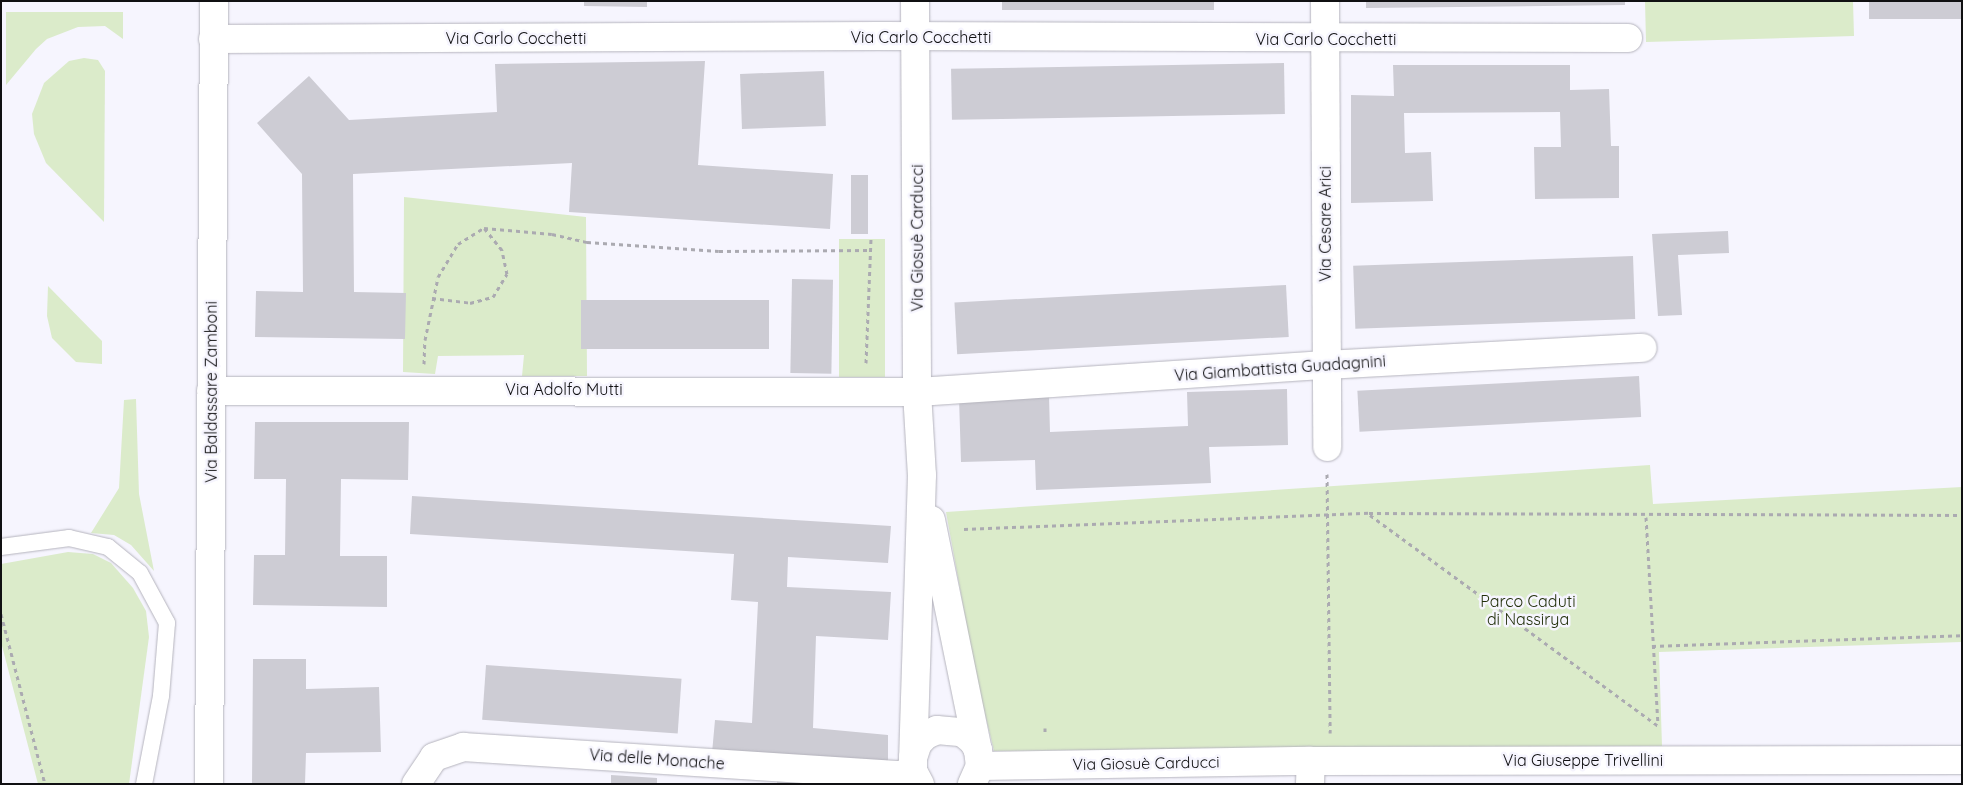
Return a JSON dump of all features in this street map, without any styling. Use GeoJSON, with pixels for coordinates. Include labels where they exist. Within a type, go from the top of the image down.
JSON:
{"type":"FeatureCollection","features":[{"type":"Feature","properties":{"kind":"street","name":"Via Baldassare Zamboni"},"geometry":{"type":"LineString","coordinates":[[209,784],[214,1]]}},
{"type":"Feature","properties":{"kind":"street","name":"Via Giosuè Carducci"},"geometry":{"type":"LineString","coordinates":[[915,1],[917,392],[922,475],[917,776]]}},
{"type":"Feature","properties":{"kind":"street","name":"Via Cesare Arici"},"geometry":{"type":"LineString","coordinates":[[1325,1],[1326,446]]}},
{"type":"Feature","properties":{"kind":"street","name":"Via Carlo Cocchetti"},"geometry":{"type":"LineString","coordinates":[[214,39],[916,36],[1325,40],[1628,38]]}},
{"type":"Feature","properties":{"kind":"street","name":"Via Giambattista Guadagnini"},"geometry":{"type":"LineString","coordinates":[[917,392],[1326,364],[1643,348]]}},
{"type":"Feature","properties":{"kind":"street","name":"Via Adolfo Mutti"},"geometry":{"type":"LineString","coordinates":[[211,391],[424,389],[917,392]]}},
{"type":"Feature","properties":{"kind":"street","name":"Via Giosuè Carducci"},"geometry":{"type":"LineString","coordinates":[[922,475],[977,767],[1310,772]]}},
{"type":"Feature","properties":{"kind":"street"},"geometry":{"type":"LineString","coordinates":[[917,776],[918,743],[937,730],[962,732],[977,767]]}},
{"type":"Feature","properties":{"kind":"street","name":"Via delle Monache"},"geometry":{"type":"LineString","coordinates":[[416,784],[434,757],[463,747],[917,776]]}},
{"type":"Feature","properties":{"kind":"street","name":"Via Giuseppe Trivellini"},"geometry":{"type":"LineString","coordinates":[[1310,772],[1855,772],[1962,760]]}},
{"type":"Feature","properties":{"kind":"lane"},"geometry":{"type":"LineString","coordinates":[[1,546],[74,533],[108,547],[140,574],[167,623],[161,696],[144,784]]}},
{"type":"Feature","properties":{"kind":"path"},"geometry":{"type":"LineString","coordinates":[[432,298],[470,303],[493,297],[507,274],[502,250],[484,228]]}},
{"type":"Feature","properties":{"kind":"path"},"geometry":{"type":"LineString","coordinates":[[424,389],[425,340],[432,298],[438,278],[458,244],[484,228],[552,234],[587,242],[719,251],[870,250]]}},
{"type":"Feature","properties":{"kind":"path"},"geometry":{"type":"LineString","coordinates":[[865,369],[871,239]]}},
{"type":"Feature","properties":{"kind":"path"},"geometry":{"type":"LineString","coordinates":[[1326,446],[1331,737]]}},
{"type":"Feature","properties":{"kind":"path"},"geometry":{"type":"LineString","coordinates":[[1369,514],[1658,726],[1646,517]]}},
{"type":"Feature","properties":{"kind":"path"},"geometry":{"type":"LineString","coordinates":[[964,529],[1369,514],[1646,517],[1962,515]]}},
{"type":"Feature","properties":{"kind":"path"},"geometry":{"type":"LineString","coordinates":[[1,614],[44,784]]}},
{"type":"Feature","properties":{"kind":"path"},"geometry":{"type":"LineString","coordinates":[[1652,646],[1962,635]]}},
{"type":"Feature","properties":{"kind":"green space"},"geometry":{"type":"Polygon","coordinates":[[[1645,1],[1853,1],[1854,36],[1646,42],[1645,1]]]}},
{"type":"Feature","properties":{"kind":"green space"},"geometry":{"type":"Polygon","coordinates":[[[6,12],[123,12],[123,39],[105,26],[78,27],[47,39],[36,49],[6,85],[6,12]]]}},
{"type":"Feature","properties":{"kind":"green space"},"geometry":{"type":"Polygon","coordinates":[[[84,58],[98,60],[105,71],[104,222],[46,163],[34,134],[32,114],[44,83],[69,61],[84,58]]]}},
{"type":"Feature","properties":{"kind":"green space"},"geometry":{"type":"Polygon","coordinates":[[[404,197],[586,217],[587,376],[522,376],[524,355],[438,356],[435,374],[403,372],[404,197]]]}},
{"type":"Feature","properties":{"kind":"green space"},"geometry":{"type":"Polygon","coordinates":[[[839,239],[885,239],[885,377],[839,377],[839,239]]]}},
{"type":"Feature","properties":{"kind":"green space"},"geometry":{"type":"Polygon","coordinates":[[[48,286],[102,341],[102,364],[76,362],[52,338],[47,316],[48,286]]]}},
{"type":"Feature","properties":{"kind":"green space"},"geometry":{"type":"Polygon","coordinates":[[[136,399],[139,494],[154,571],[131,545],[114,535],[91,533],[119,488],[124,400],[136,399]]]}},
{"type":"Feature","properties":{"kind":"green space","name":"Parco Caduti di Nassirya"},"geometry":{"type":"Polygon","coordinates":[[[1650,465],[1653,504],[1962,487],[1962,642],[1659,652],[1662,746],[994,751],[976,677],[946,512],[1650,465]]]}},
{"type":"Feature","properties":{"kind":"green space"},"geometry":{"type":"Polygon","coordinates":[[[68,552],[93,554],[111,563],[133,588],[146,611],[149,637],[129,784],[38,784],[1,642],[1,564],[68,552]]]}},
{"type":"Feature","properties":{"kind":"building"},"geometry":{"type":"Polygon","coordinates":[[[584,1],[647,1],[647,7],[584,6],[584,1]]]}},
{"type":"Feature","properties":{"kind":"building"},"geometry":{"type":"Polygon","coordinates":[[[1002,1],[1214,1],[1214,10],[1002,10],[1002,1]]]}},
{"type":"Feature","properties":{"kind":"building"},"geometry":{"type":"Polygon","coordinates":[[[1366,1],[1625,1],[1625,5],[1366,8],[1366,1]]]}},
{"type":"Feature","properties":{"kind":"building"},"geometry":{"type":"Polygon","coordinates":[[[1869,1],[1962,1],[1962,19],[1869,19],[1869,1]]]}},
{"type":"Feature","properties":{"kind":"building"},"geometry":{"type":"Polygon","coordinates":[[[705,61],[698,165],[833,174],[830,229],[569,212],[572,163],[353,174],[354,292],[406,293],[405,339],[255,337],[256,291],[303,292],[302,174],[257,123],[309,76],[349,120],[497,112],[495,64],[705,61]]]}},
{"type":"Feature","properties":{"kind":"building"},"geometry":{"type":"Polygon","coordinates":[[[1284,63],[1285,114],[952,120],[951,69],[1284,63]]]}},
{"type":"Feature","properties":{"kind":"building"},"geometry":{"type":"Polygon","coordinates":[[[1393,65],[1570,65],[1570,90],[1609,89],[1611,146],[1619,146],[1619,198],[1535,199],[1534,147],[1561,147],[1560,112],[1404,113],[1405,153],[1431,152],[1433,201],[1351,203],[1351,95],[1394,96],[1393,65]]]}},
{"type":"Feature","properties":{"kind":"building"},"geometry":{"type":"Polygon","coordinates":[[[824,71],[826,126],[742,129],[740,74],[824,71]]]}},
{"type":"Feature","properties":{"kind":"building"},"geometry":{"type":"Polygon","coordinates":[[[851,175],[868,175],[868,234],[851,234],[851,175]]]}},
{"type":"Feature","properties":{"kind":"building"},"geometry":{"type":"Polygon","coordinates":[[[1728,231],[1729,253],[1678,255],[1682,315],[1658,316],[1652,234],[1728,231]]]}},
{"type":"Feature","properties":{"kind":"building"},"geometry":{"type":"Polygon","coordinates":[[[1633,256],[1635,319],[1355,329],[1353,266],[1633,256]]]}},
{"type":"Feature","properties":{"kind":"building"},"geometry":{"type":"Polygon","coordinates":[[[792,279],[833,280],[831,374],[790,373],[792,279]]]}},
{"type":"Feature","properties":{"kind":"building"},"geometry":{"type":"Polygon","coordinates":[[[1286,285],[1289,337],[957,354],[954,302],[1286,285]]]}},
{"type":"Feature","properties":{"kind":"building"},"geometry":{"type":"Polygon","coordinates":[[[581,300],[769,300],[769,349],[581,349],[581,300]]]}},
{"type":"Feature","properties":{"kind":"building"},"geometry":{"type":"Polygon","coordinates":[[[1639,376],[1641,417],[1360,432],[1357,391],[1639,376]]]}},
{"type":"Feature","properties":{"kind":"building"},"geometry":{"type":"Polygon","coordinates":[[[1287,389],[1288,445],[1209,447],[1211,483],[1036,490],[1035,460],[961,462],[959,398],[1049,396],[1050,432],[1188,426],[1187,392],[1287,389]]]}},
{"type":"Feature","properties":{"kind":"building"},"geometry":{"type":"Polygon","coordinates":[[[255,422],[409,422],[408,480],[341,479],[340,556],[387,556],[387,607],[253,605],[254,555],[285,555],[286,479],[254,479],[255,422]]]}},
{"type":"Feature","properties":{"kind":"building"},"geometry":{"type":"Polygon","coordinates":[[[412,496],[891,526],[888,563],[788,557],[787,587],[891,592],[888,640],[816,636],[813,728],[888,735],[888,761],[712,753],[715,720],[752,723],[758,602],[731,600],[734,554],[410,534],[412,496]]]}},
{"type":"Feature","properties":{"kind":"building"},"geometry":{"type":"Polygon","coordinates":[[[253,659],[306,659],[306,689],[379,687],[381,752],[306,753],[305,784],[252,784],[253,659]]]}},
{"type":"Feature","properties":{"kind":"building"},"geometry":{"type":"Polygon","coordinates":[[[486,665],[682,679],[678,734],[482,720],[486,665]]]}},
{"type":"Feature","properties":{"kind":"building"},"geometry":{"type":"Polygon","coordinates":[[[611,775],[657,778],[657,784],[611,784],[611,775]]]}},
{"type":"Feature","properties":{"kind":"building"},"geometry":{"type":"Polygon","coordinates":[[[777,779],[825,784],[777,784],[777,779]]]}}]}
